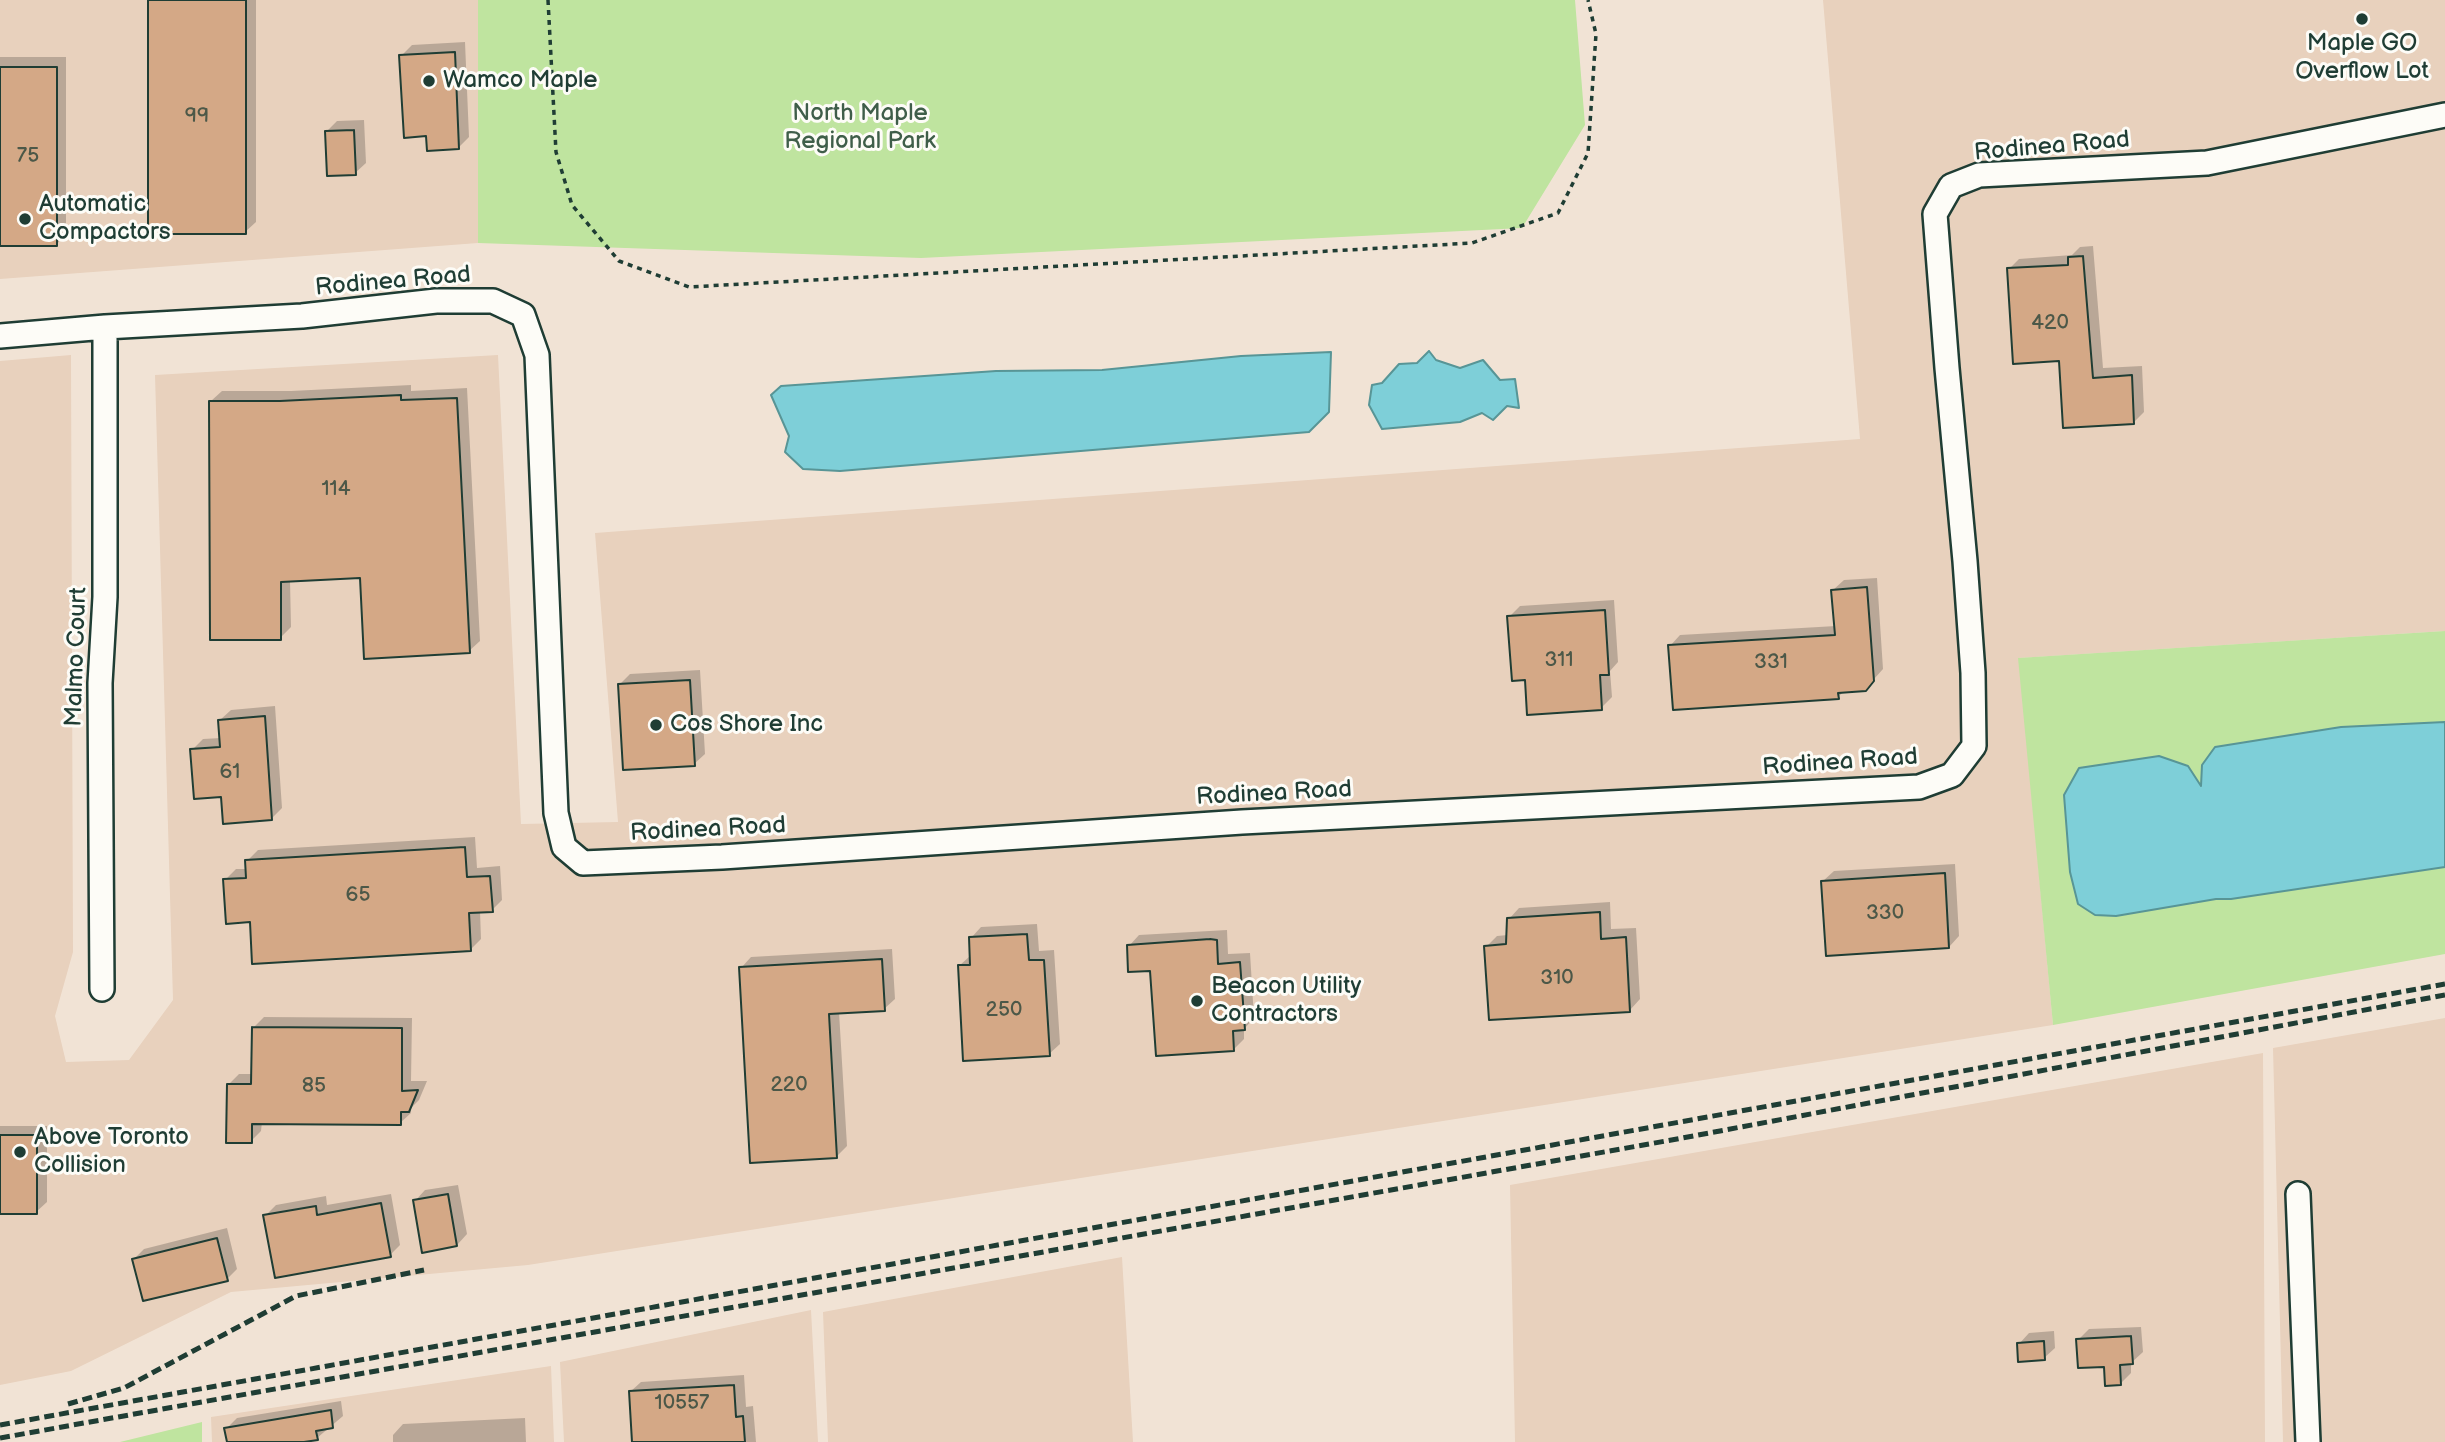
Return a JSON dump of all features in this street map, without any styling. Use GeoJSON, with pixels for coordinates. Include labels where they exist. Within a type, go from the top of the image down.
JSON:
{"type":"FeatureCollection","features":[{"type":"Feature","properties":{"kind":"street","name":"Rodinea Road"},"geometry":{"type":"LineString","coordinates":[[0,336],[302,316],[436,301],[493,301],[523,315],[537,355],[556,813],[564,847],[583,863],[722,857],[1255,821],[1919,787],[1952,775],[1974,746],[1973,673],[1965,561],[1936,214],[1951,186],[1979,175],[2207,163],[2445,115]]}},
{"type":"Feature","properties":{"kind":"street","name":"Malmo Court"},"geometry":{"type":"LineString","coordinates":[[102,989],[100,683],[105,597],[105,327]]}},
{"type":"Feature","properties":{"kind":"street"},"geometry":{"type":"LineString","coordinates":[[2298,1194],[2308,1442]]}},
{"type":"Feature","properties":{"kind":"path"},"geometry":{"type":"LineString","coordinates":[[548,0],[556,152],[572,205],[619,261],[689,287],[1472,243],[1558,213],[1588,153],[1596,34],[1588,0]]}},
{"type":"Feature","properties":{"kind":"shaded area"},"geometry":{"type":"Polygon","coordinates":[[[0,0],[478,0],[478,243],[0,279],[0,0]]]}},
{"type":"Feature","properties":{"kind":"shaded area"},"geometry":{"type":"Polygon","coordinates":[[[1823,0],[2445,0],[2445,631],[2019,658],[2053,1025],[528,1265],[231,1292],[71,1371],[0,1385],[0,361],[71,355],[73,952],[55,1016],[66,1062],[129,1060],[173,1000],[155,375],[498,355],[521,824],[618,822],[595,533],[1860,439],[1823,0]]]}},
{"type":"Feature","properties":{"kind":"shaded area"},"geometry":{"type":"Polygon","coordinates":[[[2445,1018],[2445,1442],[2283,1442],[2273,1048],[2445,1018]]]}},
{"type":"Feature","properties":{"kind":"shaded area"},"geometry":{"type":"Polygon","coordinates":[[[2263,1053],[2265,1442],[1515,1442],[1510,1185],[2263,1053]]]}},
{"type":"Feature","properties":{"kind":"shaded area"},"geometry":{"type":"Polygon","coordinates":[[[1122,1257],[1133,1442],[828,1442],[823,1312],[1122,1257]]]}},
{"type":"Feature","properties":{"kind":"shaded area"},"geometry":{"type":"Polygon","coordinates":[[[811,1310],[818,1442],[564,1442],[560,1362],[811,1310]]]}},
{"type":"Feature","properties":{"kind":"shaded area"},"geometry":{"type":"Polygon","coordinates":[[[551,1366],[554,1442],[212,1442],[211,1417],[551,1366]]]}},
{"type":"Feature","properties":{"kind":"green space","name":"North Maple Regional Park"},"geometry":{"type":"Polygon","coordinates":[[[478,0],[1575,0],[1585,125],[1522,228],[921,258],[478,243],[478,0]]]}},
{"type":"Feature","properties":{"kind":"green space"},"geometry":{"type":"Polygon","coordinates":[[[2445,631],[2445,954],[2053,1025],[2018,658],[2445,631]]]}},
{"type":"Feature","properties":{"kind":"green space"},"geometry":{"type":"Polygon","coordinates":[[[202,1422],[202,1442],[120,1442],[202,1422]]]}},
{"type":"Feature","properties":{"kind":"water"},"geometry":{"type":"Polygon","coordinates":[[[1429,351],[1436,360],[1460,368],[1483,360],[1500,380],[1515,379],[1519,408],[1507,406],[1493,420],[1482,413],[1460,422],[1382,429],[1369,405],[1372,385],[1382,383],[1399,364],[1417,363],[1429,351]]]}},
{"type":"Feature","properties":{"kind":"water"},"geometry":{"type":"Polygon","coordinates":[[[1331,352],[1329,412],[1309,432],[840,471],[803,469],[785,452],[789,436],[771,395],[781,386],[996,371],[1102,370],[1241,356],[1331,352]]]}},
{"type":"Feature","properties":{"kind":"water"},"geometry":{"type":"Polygon","coordinates":[[[2445,722],[2445,867],[2116,916],[2095,915],[2078,904],[2070,872],[2064,795],[2079,768],[2159,756],[2188,766],[2201,786],[2202,765],[2215,747],[2341,727],[2445,722]]]}},
{"type":"Feature","properties":{"kind":"building"},"geometry":{"type":"Polygon","coordinates":[[[148,0],[246,0],[246,234],[148,234],[148,0]]]}},
{"type":"Feature","properties":{"kind":"building","name":"Wamco Maple"},"geometry":{"type":"Polygon","coordinates":[[[455,52],[459,149],[427,151],[426,136],[404,138],[399,55],[455,52]]]}},
{"type":"Feature","properties":{"kind":"building"},"geometry":{"type":"Polygon","coordinates":[[[0,67],[57,67],[57,246],[0,246],[0,67]]]}},
{"type":"Feature","properties":{"kind":"building"},"geometry":{"type":"Polygon","coordinates":[[[354,130],[356,175],[327,176],[325,131],[354,130]]]}},
{"type":"Feature","properties":{"kind":"building"},"geometry":{"type":"Polygon","coordinates":[[[2083,256],[2093,378],[2132,375],[2134,424],[2063,428],[2059,361],[2013,364],[2007,268],[2068,265],[2068,257],[2083,256]]]}},
{"type":"Feature","properties":{"kind":"building"},"geometry":{"type":"Polygon","coordinates":[[[401,395],[401,400],[457,398],[470,653],[364,659],[360,578],[281,582],[281,640],[210,640],[209,401],[280,401],[401,395]]]}},
{"type":"Feature","properties":{"kind":"building"},"geometry":{"type":"Polygon","coordinates":[[[1867,587],[1874,681],[1866,691],[1838,693],[1839,699],[1673,710],[1668,645],[1835,635],[1831,590],[1867,587]]]}},
{"type":"Feature","properties":{"kind":"building"},"geometry":{"type":"Polygon","coordinates":[[[1605,610],[1609,675],[1600,675],[1602,710],[1527,715],[1525,680],[1512,681],[1507,616],[1605,610]]]}},
{"type":"Feature","properties":{"kind":"building","name":"Cos Shore Inc"},"geometry":{"type":"Polygon","coordinates":[[[690,680],[695,766],[623,770],[618,684],[690,680]]]}},
{"type":"Feature","properties":{"kind":"building"},"geometry":{"type":"Polygon","coordinates":[[[265,716],[272,820],[223,824],[221,797],[194,799],[190,749],[220,747],[218,720],[265,716]]]}},
{"type":"Feature","properties":{"kind":"building"},"geometry":{"type":"Polygon","coordinates":[[[465,847],[467,877],[490,876],[493,912],[469,913],[471,951],[252,964],[250,922],[226,924],[223,879],[246,878],[245,860],[465,847]]]}},
{"type":"Feature","properties":{"kind":"building"},"geometry":{"type":"Polygon","coordinates":[[[1945,873],[1949,948],[1826,956],[1821,881],[1945,873]]]}},
{"type":"Feature","properties":{"kind":"building"},"geometry":{"type":"Polygon","coordinates":[[[1600,912],[1601,939],[1626,937],[1630,1012],[1489,1020],[1484,946],[1506,944],[1507,918],[1600,912]]]}},
{"type":"Feature","properties":{"kind":"building"},"geometry":{"type":"Polygon","coordinates":[[[1027,934],[1029,960],[1044,960],[1050,1056],[963,1061],[958,965],[970,965],[969,937],[1027,934]]]}},
{"type":"Feature","properties":{"kind":"building","name":"Beacon Utility Contractors"},"geometry":{"type":"Polygon","coordinates":[[[1217,940],[1218,964],[1240,962],[1245,1030],[1233,1031],[1234,1051],[1156,1056],[1150,971],[1128,972],[1127,945],[1217,940]]]}},
{"type":"Feature","properties":{"kind":"building"},"geometry":{"type":"Polygon","coordinates":[[[882,959],[885,1011],[829,1014],[837,1158],[750,1163],[739,967],[882,959]]]}},
{"type":"Feature","properties":{"kind":"building"},"geometry":{"type":"Polygon","coordinates":[[[252,1027],[402,1028],[402,1091],[418,1090],[409,1112],[401,1112],[401,1125],[252,1124],[252,1143],[226,1143],[227,1084],[251,1084],[252,1027]]]}},
{"type":"Feature","properties":{"kind":"building"},"geometry":{"type":"Polygon","coordinates":[[[0,1135],[37,1135],[37,1214],[0,1214],[0,1135]]]}},
{"type":"Feature","properties":{"kind":"building"},"geometry":{"type":"Polygon","coordinates":[[[448,1194],[457,1246],[422,1253],[413,1200],[448,1194]]]}},
{"type":"Feature","properties":{"kind":"building"},"geometry":{"type":"Polygon","coordinates":[[[381,1203],[391,1257],[275,1278],[263,1215],[316,1206],[317,1215],[381,1203]]]}},
{"type":"Feature","properties":{"kind":"building"},"geometry":{"type":"Polygon","coordinates":[[[217,1238],[228,1281],[143,1301],[132,1259],[217,1238]]]}},
{"type":"Feature","properties":{"kind":"building"},"geometry":{"type":"Polygon","coordinates":[[[2131,1336],[2133,1364],[2120,1365],[2121,1385],[2105,1386],[2104,1367],[2078,1368],[2076,1339],[2131,1336]]]}},
{"type":"Feature","properties":{"kind":"building"},"geometry":{"type":"Polygon","coordinates":[[[2044,1341],[2045,1360],[2018,1362],[2017,1343],[2044,1341]]]}},
{"type":"Feature","properties":{"kind":"building"},"geometry":{"type":"Polygon","coordinates":[[[734,1385],[736,1417],[743,1416],[745,1442],[632,1442],[629,1391],[734,1385]]]}},
{"type":"Feature","properties":{"kind":"building"},"geometry":{"type":"Polygon","coordinates":[[[331,1410],[333,1428],[316,1431],[318,1440],[227,1442],[224,1428],[331,1410]]]}},
{"type":"Feature","properties":{"kind":"railway"},"geometry":{"type":"LineString","coordinates":[[0,1425],[2445,984]]}},
{"type":"Feature","properties":{"kind":"railway"},"geometry":{"type":"LineString","coordinates":[[0,1438],[1677,1139],[2445,995]]}},
{"type":"Feature","properties":{"kind":"railway"},"geometry":{"type":"LineString","coordinates":[[68,1404],[124,1388],[296,1296],[424,1270]]}},
{"type":"Feature","properties":{"kind":"place","name":"Maple GO Overflow Lot"},"geometry":{"type":"Point","coordinates":[2362,19]}},
{"type":"Feature","properties":{"kind":"place","name":"Wamco Maple"},"geometry":{"type":"Point","coordinates":[429,81]}},
{"type":"Feature","properties":{"kind":"place","name":"Automatic Compactors"},"geometry":{"type":"Point","coordinates":[25,219]}},
{"type":"Feature","properties":{"kind":"place","name":"Cos Shore Inc"},"geometry":{"type":"Point","coordinates":[656,725]}},
{"type":"Feature","properties":{"kind":"place","name":"Beacon Utility Contractors"},"geometry":{"type":"Point","coordinates":[1197,1001]}},
{"type":"Feature","properties":{"kind":"place","name":"Above Toronto Collision"},"geometry":{"type":"Point","coordinates":[20,1152]}}]}
